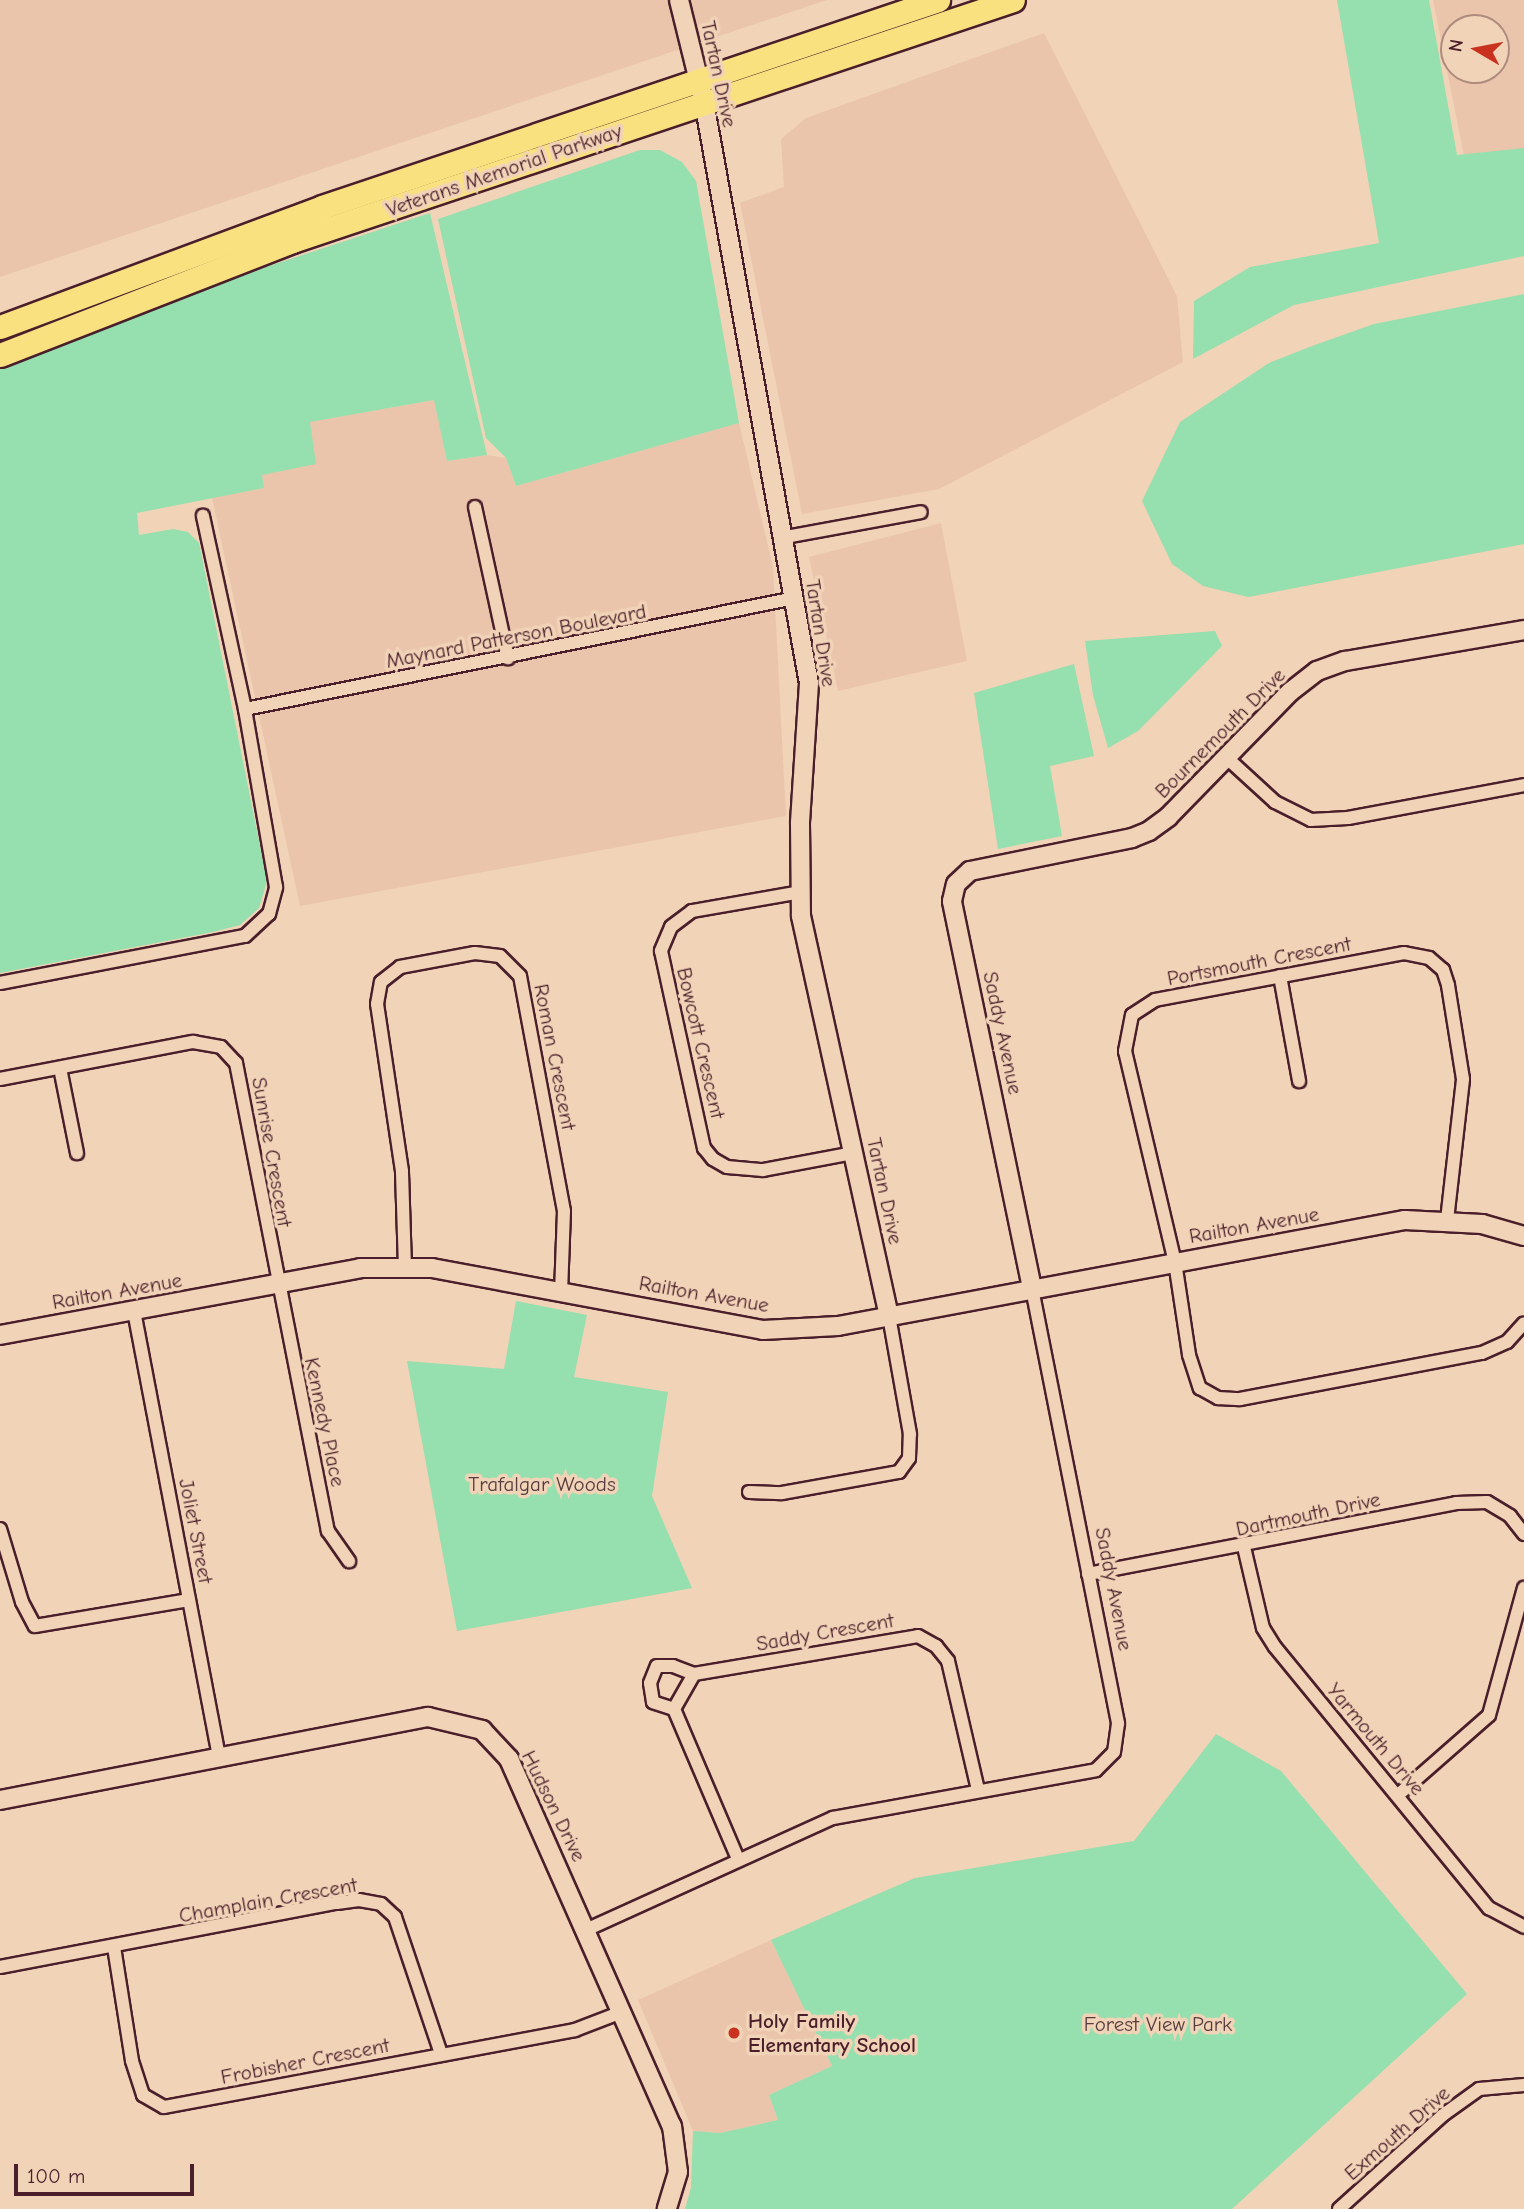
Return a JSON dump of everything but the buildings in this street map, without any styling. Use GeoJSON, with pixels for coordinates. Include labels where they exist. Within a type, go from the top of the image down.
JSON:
{"type":"FeatureCollection","features":[{"type":"Feature","properties":{"kind":"highway","name":"Veterans Memorial Parkway"},"geometry":{"type":"LineString","coordinates":[[0,327],[322,207],[937,0]]}},
{"type":"Feature","properties":{"kind":"highway","name":"Veterans Memorial Parkway"},"geometry":{"type":"LineString","coordinates":[[0,355],[292,242],[1013,0]]}},
{"type":"Feature","properties":{"kind":"street","name":"Tartan Drive"},"geometry":{"type":"LineString","coordinates":[[679,0],[704,102],[780,538],[795,598],[809,683],[800,824],[801,916],[889,1316]]}},
{"type":"Feature","properties":{"kind":"street"},"geometry":{"type":"LineString","coordinates":[[475,507],[508,658]]}},
{"type":"Feature","properties":{"kind":"street"},"geometry":{"type":"LineString","coordinates":[[780,538],[922,512]]}},
{"type":"Feature","properties":{"kind":"street"},"geometry":{"type":"LineString","coordinates":[[0,984],[245,936],[269,914],[276,887],[245,709],[203,516]]}},
{"type":"Feature","properties":{"kind":"street","name":"Maynard Patterson Boulevard"},"geometry":{"type":"LineString","coordinates":[[245,709],[795,598]]}},
{"type":"Feature","properties":{"kind":"street","name":"Bournemouth Drive"},"geometry":{"type":"LineString","coordinates":[[956,884],[970,871],[1132,838],[1149,831],[1227,758],[1290,692],[1317,671],[1345,662],[1524,630]]}},
{"type":"Feature","properties":{"kind":"street"},"geometry":{"type":"LineString","coordinates":[[1227,758],[1275,802],[1311,820],[1348,818],[1524,785]]}},
{"type":"Feature","properties":{"kind":"street","name":"Saddy Avenue"},"geometry":{"type":"LineString","coordinates":[[588,1929],[833,1818],[1096,1770],[1114,1752],[1118,1723],[953,901],[956,884]]}},
{"type":"Feature","properties":{"kind":"street","name":"Bowcott Crescent"},"geometry":{"type":"LineString","coordinates":[[801,892],[692,911],[671,928],[661,951],[705,1149],[713,1159],[727,1167],[763,1170],[853,1153]]}},
{"type":"Feature","properties":{"kind":"street","name":"Roman Crescent"},"geometry":{"type":"LineString","coordinates":[[405,1268],[402,1171],[377,1004],[381,982],[400,967],[475,953],[500,956],[520,976],[564,1211],[561,1292]]}},
{"type":"Feature","properties":{"kind":"street","name":"Portsmouth Crescent"},"geometry":{"type":"LineString","coordinates":[[1447,1220],[1462,1079],[1443,970],[1430,958],[1404,953],[1280,976],[1155,1000],[1132,1015],[1125,1051],[1175,1262],[1189,1354],[1200,1388],[1218,1398],[1241,1399],[1482,1353],[1507,1342],[1524,1323]]}},
{"type":"Feature","properties":{"kind":"street"},"geometry":{"type":"LineString","coordinates":[[1280,976],[1299,1081]]}},
{"type":"Feature","properties":{"kind":"street","name":"Sunrise Crescent"},"geometry":{"type":"LineString","coordinates":[[0,1079],[193,1042],[221,1047],[236,1063],[277,1284]]}},
{"type":"Feature","properties":{"kind":"street"},"geometry":{"type":"LineString","coordinates":[[60,1068],[77,1153]]}},
{"type":"Feature","properties":{"kind":"street","name":"Railton Avenue"},"geometry":{"type":"LineString","coordinates":[[0,1335],[360,1268],[432,1268],[762,1330],[838,1326],[1405,1220],[1447,1220],[1524,1236]]}},
{"type":"Feature","properties":{"kind":"street","name":"Kennedy Place"},"geometry":{"type":"LineString","coordinates":[[277,1284],[328,1531],[349,1561]]}},
{"type":"Feature","properties":{"kind":"street","name":"Joliet Street"},"geometry":{"type":"LineString","coordinates":[[134,1311],[219,1758]]}},
{"type":"Feature","properties":{"kind":"street"},"geometry":{"type":"LineString","coordinates":[[749,1492],[782,1493],[899,1472],[909,1458],[910,1434],[889,1316]]}},
{"type":"Feature","properties":{"kind":"street","name":"Dartmouth Drive"},"geometry":{"type":"LineString","coordinates":[[1088,1574],[1244,1547],[1456,1503],[1487,1502],[1510,1516],[1524,1534]]}},
{"type":"Feature","properties":{"kind":"street"},"geometry":{"type":"LineString","coordinates":[[0,1530],[22,1602],[35,1626],[189,1600]]}},
{"type":"Feature","properties":{"kind":"street","name":"Yarmouth Drive"},"geometry":{"type":"LineString","coordinates":[[1244,1547],[1263,1628],[1275,1647],[1489,1908],[1524,1927]]}},
{"type":"Feature","properties":{"kind":"street"},"geometry":{"type":"LineString","coordinates":[[1398,1795],[1489,1715],[1524,1588]]}},
{"type":"Feature","properties":{"kind":"street","name":"Saddy Crescent"},"geometry":{"type":"LineString","coordinates":[[738,1859],[674,1709],[653,1702],[650,1683],[657,1666],[673,1665],[694,1674],[918,1636],[936,1646],[948,1661],[978,1790]]}},
{"type":"Feature","properties":{"kind":"street"},"geometry":{"type":"LineString","coordinates":[[674,1709],[694,1674]]}},
{"type":"Feature","properties":{"kind":"street","name":"Hudson Drive"},"geometry":{"type":"LineString","coordinates":[[0,1800],[428,1717],[482,1730],[509,1759],[588,1929],[672,2126],[678,2172],[667,2209]]}},
{"type":"Feature","properties":{"kind":"street","name":"Champlain Crescent"},"geometry":{"type":"LineString","coordinates":[[0,1968],[337,1903],[381,1904],[395,1917],[441,2054]]}},
{"type":"Feature","properties":{"kind":"street","name":"Frobisher Crescent"},"geometry":{"type":"LineString","coordinates":[[114,1947],[132,2061],[143,2095],[164,2107],[575,2030],[622,2012]]}},
{"type":"Feature","properties":{"kind":"street","name":"Exmouth Drive"},"geometry":{"type":"LineString","coordinates":[[1339,2209],[1443,2115],[1479,2089],[1524,2085]]}},
{"type":"Feature","properties":{"kind":"shaded area"},"geometry":{"type":"Polygon","coordinates":[[[0,0],[827,0],[0,277],[0,0]]]}},
{"type":"Feature","properties":{"kind":"shaded area"},"geometry":{"type":"Polygon","coordinates":[[[1433,0],[1524,0],[1524,149],[1465,161],[1450,84],[1510,84],[1510,14],[1440,14],[1440,35],[1433,0]]]}},
{"type":"Feature","properties":{"kind":"shaded area"},"geometry":{"type":"Polygon","coordinates":[[[1044,33],[1177,296],[1183,362],[939,489],[802,514],[740,203],[784,187],[781,139],[806,118],[1044,33]]]}},
{"type":"Feature","properties":{"kind":"shaded area"},"geometry":{"type":"Polygon","coordinates":[[[435,400],[447,461],[487,455],[506,458],[516,486],[739,423],[773,567],[786,816],[300,906],[212,498],[264,488],[262,475],[309,422],[435,400]]]}},
{"type":"Feature","properties":{"kind":"shaded area"},"geometry":{"type":"Polygon","coordinates":[[[941,523],[967,661],[838,691],[809,557],[941,523]]]}},
{"type":"Feature","properties":{"kind":"shaded area","name":"Holy Family Elementary School"},"geometry":{"type":"Polygon","coordinates":[[[771,1940],[832,2066],[769,2095],[778,2120],[720,2133],[693,2131],[638,2000],[771,1940]]]}},
{"type":"Feature","properties":{"kind":"green space"},"geometry":{"type":"Polygon","coordinates":[[[1337,0],[1429,0],[1440,61],[1440,84],[1444,84],[1457,155],[1524,148],[1524,256],[1294,305],[1193,359],[1194,301],[1250,267],[1379,243],[1337,0]]]}},
{"type":"Feature","properties":{"kind":"green space"},"geometry":{"type":"Polygon","coordinates":[[[640,150],[660,150],[682,162],[696,181],[739,423],[516,486],[506,458],[486,438],[438,219],[640,150]]]}},
{"type":"Feature","properties":{"kind":"green space"},"geometry":{"type":"Polygon","coordinates":[[[430,213],[487,455],[447,461],[434,400],[310,422],[316,464],[262,475],[264,488],[137,513],[139,535],[173,529],[188,532],[199,543],[267,881],[259,908],[240,925],[213,932],[0,973],[0,368],[266,267],[430,213]]]}},
{"type":"Feature","properties":{"kind":"green space"},"geometry":{"type":"Polygon","coordinates":[[[1524,294],[1524,544],[1248,597],[1203,586],[1172,564],[1142,501],[1180,422],[1269,363],[1312,346],[1374,324],[1524,294]]]}},
{"type":"Feature","properties":{"kind":"green space"},"geometry":{"type":"Polygon","coordinates":[[[1215,631],[1222,646],[1138,731],[1108,748],[1093,695],[1085,641],[1215,631]]]}},
{"type":"Feature","properties":{"kind":"green space"},"geometry":{"type":"Polygon","coordinates":[[[1074,664],[1094,756],[1050,766],[1062,836],[998,849],[974,693],[1074,664]]]}},
{"type":"Feature","properties":{"kind":"green space","name":"Trafalgar Woods"},"geometry":{"type":"Polygon","coordinates":[[[516,1301],[587,1315],[574,1377],[668,1392],[652,1496],[692,1588],[457,1631],[407,1361],[504,1369],[516,1301]]]}},
{"type":"Feature","properties":{"kind":"green space","name":"Forest View Park"},"geometry":{"type":"Polygon","coordinates":[[[1216,1734],[1281,1771],[1467,1994],[1232,2209],[685,2209],[691,2188],[693,2131],[720,2133],[778,2120],[769,2095],[832,2066],[771,1940],[915,1878],[1134,1841],[1216,1734]]]}},
{"type":"Feature","properties":{"kind":"place","name":"Holy Family Elementary School"},"geometry":{"type":"Point","coordinates":[734,2033]}}]}
